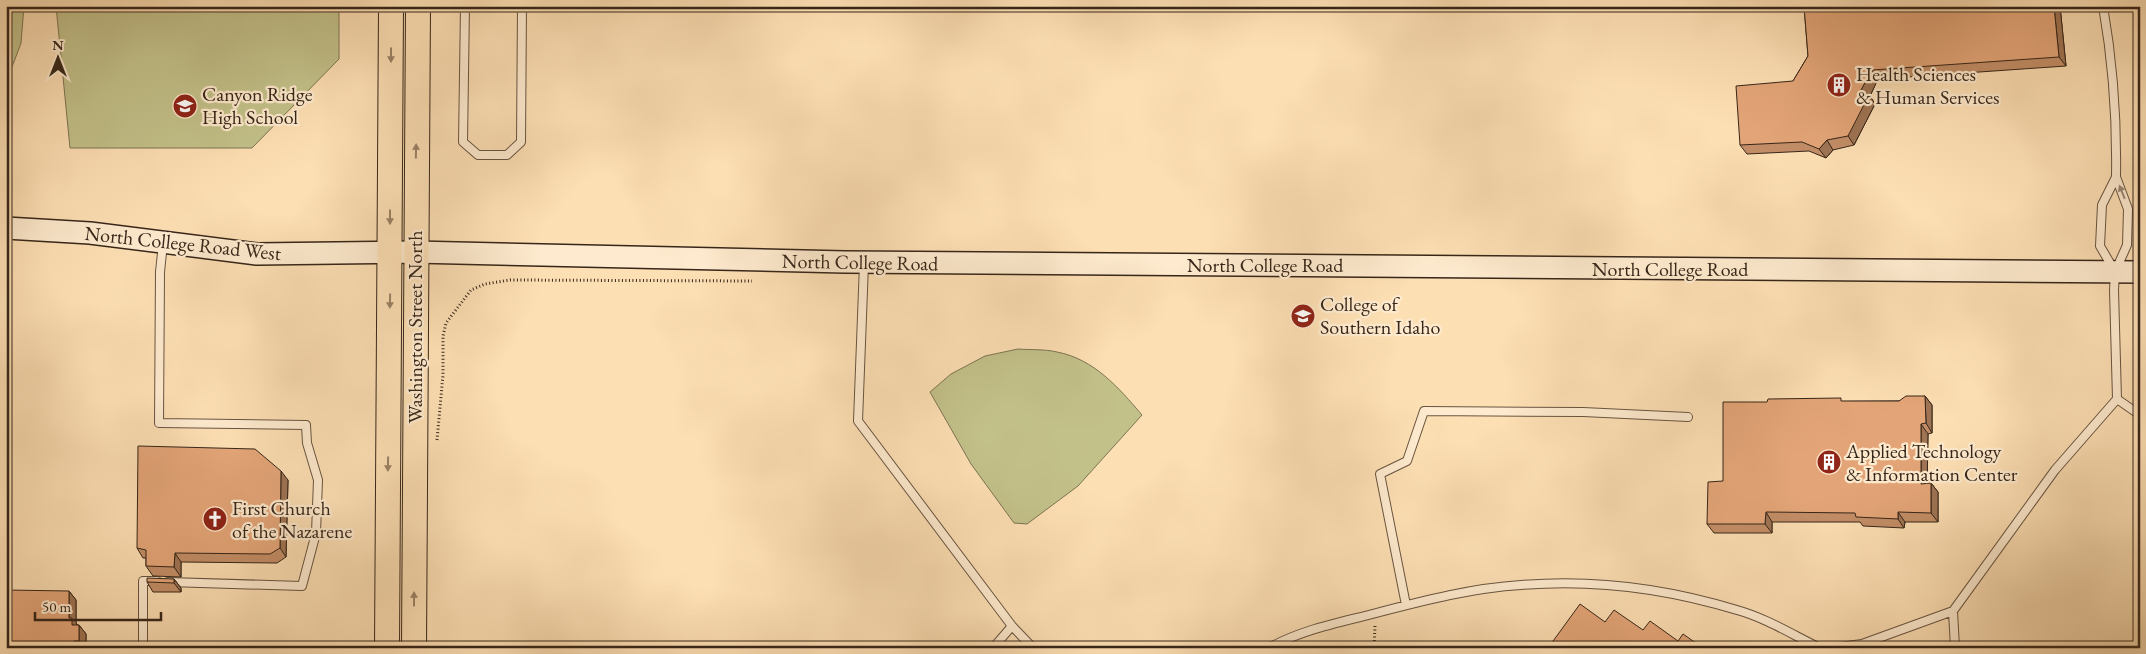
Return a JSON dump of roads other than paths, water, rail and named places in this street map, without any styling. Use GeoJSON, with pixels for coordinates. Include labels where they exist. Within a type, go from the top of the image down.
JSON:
{"type":"FeatureCollection","features":[{"type":"Feature","properties":{"kind":"main road","name":"Washington Street North"},"geometry":{"type":"LineString","coordinates":[[387,648],[391,6]]}},
{"type":"Feature","properties":{"kind":"main road","name":"Washington Street North"},"geometry":{"type":"LineString","coordinates":[[414,648],[418,6]]}},
{"type":"Feature","properties":{"kind":"street","name":"North College Road West"},"geometry":{"type":"LineString","coordinates":[[6,228],[90,233],[257,254],[390,252]]}},
{"type":"Feature","properties":{"kind":"street","name":"North College Road"},"geometry":{"type":"LineString","coordinates":[[390,252],[864,262],[2140,272]]}},
{"type":"Feature","properties":{"kind":"lane"},"geometry":{"type":"LineString","coordinates":[[465,6],[463,142],[478,155],[507,155],[521,142],[522,6]]}},
{"type":"Feature","properties":{"kind":"lane"},"geometry":{"type":"LineString","coordinates":[[1832,648],[1862,644],[1953,611],[2055,470],[2117,399],[2115,272],[2127,245],[2128,209],[2116,177],[2114,90],[2110,46],[2103,6]]}},
{"type":"Feature","properties":{"kind":"lane"},"geometry":{"type":"LineString","coordinates":[[2115,272],[2100,246],[2102,205],[2116,177]]}},
{"type":"Feature","properties":{"kind":"lane"},"geometry":{"type":"LineString","coordinates":[[143,648],[144,581],[302,586],[316,533],[318,480],[307,443],[306,425],[159,423],[160,272],[163,242]]}},
{"type":"Feature","properties":{"kind":"lane"},"geometry":{"type":"LineString","coordinates":[[864,262],[858,421],[1012,626],[1033,648]]}},
{"type":"Feature","properties":{"kind":"lane"},"geometry":{"type":"LineString","coordinates":[[2117,399],[2140,415]]}},
{"type":"Feature","properties":{"kind":"lane"},"geometry":{"type":"LineString","coordinates":[[1406,605],[1380,474],[1407,461],[1424,411],[1583,412],[1688,417]]}},
{"type":"Feature","properties":{"kind":"lane"},"geometry":{"type":"LineString","coordinates":[[1269,648],[1293,636],[1406,605],[1468,592],[1521,585],[1597,584],[1662,591],[1739,610],[1820,648]]}},
{"type":"Feature","properties":{"kind":"lane"},"geometry":{"type":"LineString","coordinates":[[1953,611],[1955,648]]}},
{"type":"Feature","properties":{"kind":"lane"},"geometry":{"type":"LineString","coordinates":[[994,648],[1012,626]]}},
{"type":"Feature","properties":{"kind":"place","name":"Health Sciences & Human Services"},"geometry":{"type":"Point","coordinates":[1839,85]}},
{"type":"Feature","properties":{"kind":"place","name":"Canyon Ridge High School"},"geometry":{"type":"Point","coordinates":[185,106]}},
{"type":"Feature","properties":{"kind":"place","name":"College of Southern Idaho"},"geometry":{"type":"Point","coordinates":[1303,316]}},
{"type":"Feature","properties":{"kind":"place","name":"Applied Technology & Information Center"},"geometry":{"type":"Point","coordinates":[1829,462]}},
{"type":"Feature","properties":{"kind":"place","name":"First Church of the Nazarene"},"geometry":{"type":"Point","coordinates":[215,519]}}]}
